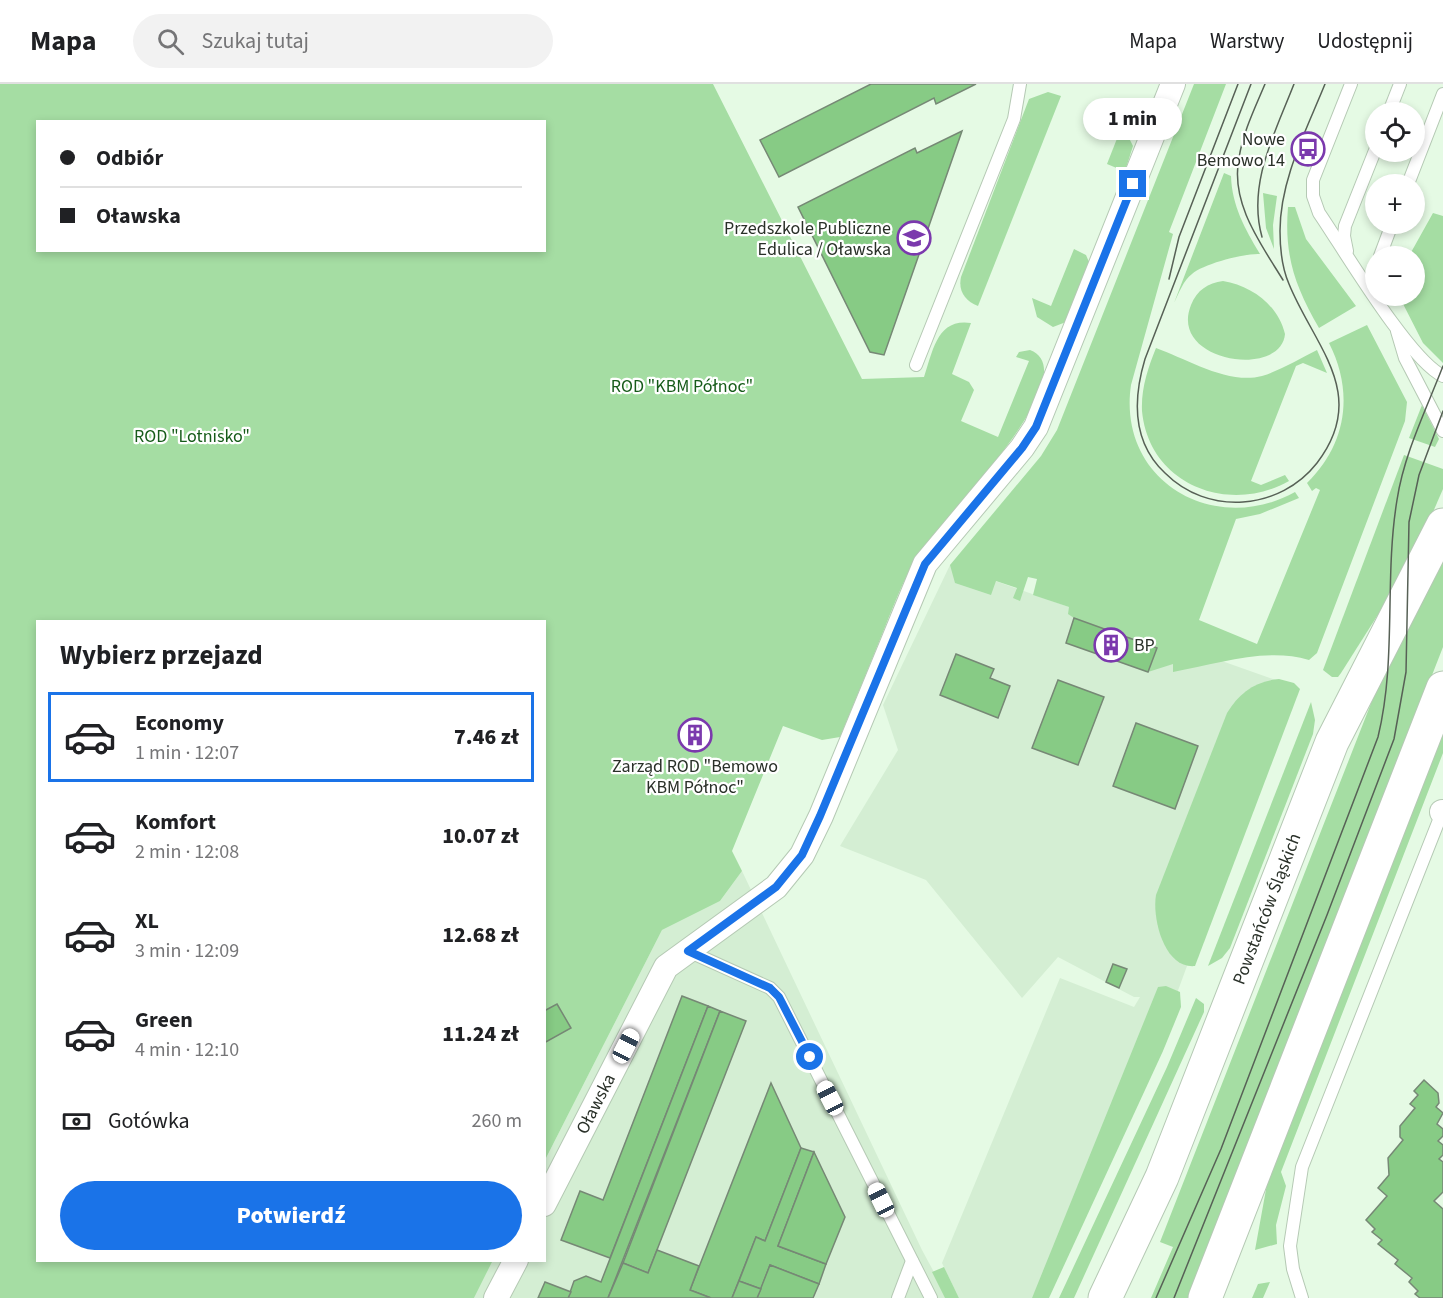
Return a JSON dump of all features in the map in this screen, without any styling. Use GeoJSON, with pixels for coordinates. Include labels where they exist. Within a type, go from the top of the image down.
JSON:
{"type":"FeatureCollection","features":[{"type":"Feature","properties":{"kind":"main road","name":"Powstańców Śląskich"},"geometry":{"type":"LineString","coordinates":[[1105,1298],[1162,1177],[1332,742],[1443,525]]}},
{"type":"Feature","properties":{"kind":"main road"},"geometry":{"type":"LineString","coordinates":[[1205,1298],[1443,688]]}},
{"type":"Feature","properties":{"kind":"street","name":"Oławska"},"geometry":{"type":"LineString","coordinates":[[546,1200],[666,967],[776,887],[802,855],[925,564],[1022,448],[1036,427],[1173,84]]}},
{"type":"Feature","properties":{"kind":"street"},"geometry":{"type":"LineString","coordinates":[[496,1298],[515,1262]]}},
{"type":"Feature","properties":{"kind":"lane"},"geometry":{"type":"LineString","coordinates":[[916,365],[1014,119],[1020,84]]}},
{"type":"Feature","properties":{"kind":"lane"},"geometry":{"type":"LineString","coordinates":[[1351,84],[1313,180],[1312,192],[1319,213],[1365,280]]}},
{"type":"Feature","properties":{"kind":"lane"},"geometry":{"type":"LineString","coordinates":[[1393,102],[1400,84]]}},
{"type":"Feature","properties":{"kind":"lane"},"geometry":{"type":"LineString","coordinates":[[1412,174],[1443,94]]}},
{"type":"Feature","properties":{"kind":"lane"},"geometry":{"type":"LineString","coordinates":[[1351,260],[1345,242],[1345,226],[1370,162]]}},
{"type":"Feature","properties":{"kind":"lane"},"geometry":{"type":"LineString","coordinates":[[1383,306],[1426,364],[1443,376]]}},
{"type":"Feature","properties":{"kind":"lane"},"geometry":{"type":"LineString","coordinates":[[1395,324],[1405,358],[1443,430]]}},
{"type":"Feature","properties":{"kind":"lane"},"geometry":{"type":"LineString","coordinates":[[1302,1298],[1293,1269],[1290,1246],[1302,1167],[1443,811]]}},
{"type":"Feature","properties":{"kind":"lane"},"geometry":{"type":"LineString","coordinates":[[688,951],[770,988],[779,997],[931,1298]]}},
{"type":"Feature","properties":{"kind":"lane"},"geometry":{"type":"LineString","coordinates":[[898,1298],[912,1261]]}},
{"type":"Feature","properties":{"kind":"shaded area","name":"BP"},"geometry":{"type":"Polygon","coordinates":[[[950,565],[1290,685],[1176,996],[1032,1298],[959,1298],[942,1263],[1060,978],[1134,1007],[1140,997],[1134,997],[1058,957],[1022,998],[926,880],[840,846],[898,750],[883,705],[950,565]]]}},
{"type":"Feature","properties":{"kind":"shaded area"},"geometry":{"type":"Polygon","coordinates":[[[742,871],[922,1250],[948,1298],[474,1298],[492,1262],[546,1262],[546,1158],[662,930],[720,901],[742,871]]]}},
{"type":"Feature","properties":{"kind":"green space"},"geometry":{"type":"Polygon","coordinates":[[[0,84],[713,84],[862,379],[924,377],[934,347],[944,331],[960,323],[971,323],[952,374],[969,382],[974,390],[961,421],[998,437],[1029,361],[1016,357],[1019,352],[1030,350],[1043,365],[1041,388],[1026,418],[1003,451],[914,562],[896,599],[840,737],[822,740],[783,726],[732,851],[742,871],[720,901],[662,930],[546,1158],[546,620],[36,620],[36,1262],[492,1262],[474,1298],[0,1298],[0,84]]]}},
{"type":"Feature","properties":{"kind":"green space"},"geometry":{"type":"Polygon","coordinates":[[[1194,84],[1226,84],[1169,232],[1173,234],[1131,385],[1131,419],[1139,449],[1155,473],[1177,491],[1204,503],[1233,508],[1264,504],[1295,492],[1299,498],[1260,514],[1236,519],[1199,620],[1257,644],[1320,490],[1316,488],[1312,491],[1307,483],[1331,452],[1338,434],[1344,399],[1337,361],[1329,343],[1367,325],[1407,402],[1405,421],[1317,653],[1309,660],[1293,656],[1259,656],[1173,672],[1173,664],[1148,672],[1157,648],[1074,618],[1068,614],[1069,607],[1033,595],[1037,579],[1028,577],[1020,601],[1013,598],[1017,588],[996,581],[991,595],[955,583],[950,565],[1041,456],[1057,430],[1194,84]]]}},
{"type":"Feature","properties":{"kind":"green space"},"geometry":{"type":"Polygon","coordinates":[[[1048,92],[1061,96],[978,306],[964,295],[961,277],[1029,99],[1048,92]]]}},
{"type":"Feature","properties":{"kind":"green space"},"geometry":{"type":"Polygon","coordinates":[[[1118,136],[1130,140],[1133,146],[1126,168],[1119,169],[1107,164],[1118,136]]]}},
{"type":"Feature","properties":{"kind":"green space"},"geometry":{"type":"Polygon","coordinates":[[[1224,173],[1231,176],[1234,197],[1244,226],[1260,254],[1224,260],[1197,270],[1186,280],[1174,303],[1224,173]]]}},
{"type":"Feature","properties":{"kind":"green space"},"geometry":{"type":"Polygon","coordinates":[[[1263,193],[1277,196],[1273,225],[1274,249],[1266,228],[1263,193]]]}},
{"type":"Feature","properties":{"kind":"green space"},"geometry":{"type":"Polygon","coordinates":[[[1288,207],[1295,207],[1306,239],[1356,306],[1319,328],[1303,298],[1293,270],[1288,241],[1288,207]]]}},
{"type":"Feature","properties":{"kind":"green space"},"geometry":{"type":"Polygon","coordinates":[[[1433,213],[1443,216],[1443,363],[1423,343],[1404,306],[1425,306],[1425,246],[1415,246],[1421,234],[1425,234],[1425,227],[1433,213]]]}},
{"type":"Feature","properties":{"kind":"green space"},"geometry":{"type":"Polygon","coordinates":[[[1074,249],[1086,255],[1089,262],[1066,322],[1053,327],[1037,317],[1032,298],[1051,306],[1074,249]]]}},
{"type":"Feature","properties":{"kind":"green space"},"geometry":{"type":"Polygon","coordinates":[[[1223,281],[1254,292],[1270,306],[1282,324],[1285,334],[1279,348],[1265,356],[1247,360],[1228,358],[1210,351],[1195,340],[1188,324],[1191,305],[1196,295],[1204,288],[1223,281]]]}},
{"type":"Feature","properties":{"kind":"green space"},"geometry":{"type":"Polygon","coordinates":[[[1156,348],[1208,370],[1249,378],[1276,371],[1317,350],[1327,373],[1303,363],[1296,366],[1251,481],[1261,485],[1285,475],[1289,481],[1266,491],[1242,495],[1218,493],[1196,487],[1176,475],[1159,458],[1148,437],[1142,411],[1146,378],[1156,348]]]}},
{"type":"Feature","properties":{"kind":"green space"},"geometry":{"type":"Polygon","coordinates":[[[1422,405],[1439,439],[1435,447],[1409,438],[1422,405]]]}},
{"type":"Feature","properties":{"kind":"green space"},"geometry":{"type":"Polygon","coordinates":[[[1404,455],[1443,469],[1443,489],[1379,613],[1341,673],[1338,677],[1332,677],[1323,670],[1404,455]]]}},
{"type":"Feature","properties":{"kind":"green space"},"geometry":{"type":"Polygon","coordinates":[[[1443,557],[1443,647],[1193,1288],[1189,1298],[1151,1298],[1173,1247],[1160,1242],[1379,683],[1443,557]]]}},
{"type":"Feature","properties":{"kind":"green space"},"geometry":{"type":"Polygon","coordinates":[[[1279,679],[1294,683],[1300,689],[1195,966],[1184,965],[1175,959],[1162,940],[1156,916],[1156,895],[1227,713],[1248,689],[1262,682],[1279,679]]]}},
{"type":"Feature","properties":{"kind":"green space"},"geometry":{"type":"Polygon","coordinates":[[[1311,702],[1315,720],[1313,734],[1230,948],[1222,958],[1208,966],[1311,702]]]}},
{"type":"Feature","properties":{"kind":"green space"},"geometry":{"type":"Polygon","coordinates":[[[1443,725],[1443,753],[1281,1172],[1286,1186],[1276,1225],[1277,1244],[1255,1250],[1269,1173],[1443,725]]]}},
{"type":"Feature","properties":{"kind":"green space"},"geometry":{"type":"Polygon","coordinates":[[[1166,986],[1180,992],[1181,1007],[1163,1051],[1049,1298],[1032,1298],[1158,987],[1166,986]]]}},
{"type":"Feature","properties":{"kind":"green space"},"geometry":{"type":"Polygon","coordinates":[[[1196,998],[1204,1004],[1204,1012],[1074,1298],[1059,1298],[1167,1067],[1196,998]]]}},
{"type":"Feature","properties":{"kind":"green space"},"geometry":{"type":"Polygon","coordinates":[[[944,1267],[959,1298],[945,1298],[932,1272],[944,1267]]]}},
{"type":"Feature","properties":{"kind":"green space"},"geometry":{"type":"Polygon","coordinates":[[[1270,1282],[1263,1298],[1252,1298],[1258,1284],[1270,1282]]]}},
{"type":"Feature","properties":{"kind":"building"},"geometry":{"type":"Polygon","coordinates":[[[871,84],[976,84],[936,104],[934,98],[779,177],[760,140],[871,84]]]}},
{"type":"Feature","properties":{"kind":"building"},"geometry":{"type":"Polygon","coordinates":[[[962,131],[884,355],[870,352],[798,207],[915,148],[917,153],[962,131]]]}},
{"type":"Feature","properties":{"kind":"building","name":"BP"},"geometry":{"type":"Polygon","coordinates":[[[1074,618],[1157,648],[1148,672],[1066,643],[1074,618]]]}},
{"type":"Feature","properties":{"kind":"building"},"geometry":{"type":"Polygon","coordinates":[[[956,654],[994,669],[990,678],[1010,686],[998,718],[940,695],[956,654]]]}},
{"type":"Feature","properties":{"kind":"building"},"geometry":{"type":"Polygon","coordinates":[[[1058,680],[1104,697],[1078,765],[1032,748],[1058,680]]]}},
{"type":"Feature","properties":{"kind":"building","name":"Zarząd ROD \"Bemowo KBM Północ\""},"geometry":{"type":"Polygon","coordinates":[[[694,723],[705,744],[696,748],[685,727],[694,723]]]}},
{"type":"Feature","properties":{"kind":"building"},"geometry":{"type":"Polygon","coordinates":[[[1136,723],[1198,746],[1175,809],[1113,786],[1136,723]]]}},
{"type":"Feature","properties":{"kind":"building"},"geometry":{"type":"Polygon","coordinates":[[[1113,964],[1127,969],[1119,988],[1106,982],[1113,964]]]}},
{"type":"Feature","properties":{"kind":"building"},"geometry":{"type":"Polygon","coordinates":[[[682,996],[708,1006],[610,1258],[561,1240],[580,1191],[603,1200],[682,996]]]}},
{"type":"Feature","properties":{"kind":"building"},"geometry":{"type":"Polygon","coordinates":[[[557,1004],[571,1028],[546,1042],[546,1010],[557,1004]]]}},
{"type":"Feature","properties":{"kind":"building"},"geometry":{"type":"Polygon","coordinates":[[[708,1006],[720,1011],[608,1298],[568,1298],[574,1281],[586,1276],[601,1282],[708,1006]]]}},
{"type":"Feature","properties":{"kind":"building"},"geometry":{"type":"Polygon","coordinates":[[[720,1011],[746,1021],[648,1273],[623,1263],[720,1011]]]}},
{"type":"Feature","properties":{"kind":"building"},"geometry":{"type":"Polygon","coordinates":[[[1424,1080],[1438,1093],[1439,1103],[1436,1107],[1443,1113],[1437,1124],[1443,1129],[1443,1136],[1438,1141],[1443,1145],[1443,1155],[1439,1159],[1443,1162],[1443,1192],[1434,1201],[1443,1209],[1443,1298],[1420,1298],[1415,1294],[1418,1291],[1409,1282],[1412,1278],[1395,1264],[1398,1260],[1378,1244],[1382,1240],[1372,1232],[1375,1229],[1366,1220],[1387,1196],[1378,1188],[1389,1175],[1388,1158],[1403,1140],[1400,1137],[1400,1126],[1415,1108],[1410,1104],[1418,1095],[1414,1091],[1424,1080]]]}},
{"type":"Feature","properties":{"kind":"building"},"geometry":{"type":"Polygon","coordinates":[[[771,1083],[801,1148],[765,1241],[756,1237],[732,1298],[711,1298],[690,1290],[771,1083]]]}},
{"type":"Feature","properties":{"kind":"building"},"geometry":{"type":"Polygon","coordinates":[[[801,1148],[814,1152],[778,1246],[826,1264],[819,1284],[770,1265],[761,1289],[739,1281],[756,1237],[765,1241],[801,1148]]]}},
{"type":"Feature","properties":{"kind":"building"},"geometry":{"type":"Polygon","coordinates":[[[814,1152],[845,1217],[826,1264],[778,1246],[814,1152]]]}},
{"type":"Feature","properties":{"kind":"building"},"geometry":{"type":"Polygon","coordinates":[[[657,1250],[699,1266],[690,1290],[711,1298],[608,1298],[623,1263],[648,1273],[657,1250]]]}},
{"type":"Feature","properties":{"kind":"building"},"geometry":{"type":"Polygon","coordinates":[[[770,1265],[819,1284],[813,1298],[757,1298],[770,1265]]]}},
{"type":"Feature","properties":{"kind":"building"},"geometry":{"type":"Polygon","coordinates":[[[739,1281],[761,1289],[757,1298],[732,1298],[739,1281]]]}},
{"type":"Feature","properties":{"kind":"building"},"geometry":{"type":"Polygon","coordinates":[[[545,1282],[571,1292],[568,1298],[538,1298],[545,1282]]]}},
{"type":"Feature","properties":{"kind":"tram line"},"geometry":{"type":"LineString","coordinates":[[1169,279],[1179,237],[1238,84]]}},
{"type":"Feature","properties":{"kind":"tram line"},"geometry":{"type":"LineString","coordinates":[[1251,84],[1145,359],[1137,404],[1141,434],[1146,448],[1165,473],[1191,492],[1211,499],[1232,502],[1254,501],[1274,495],[1302,479],[1317,463],[1332,438],[1338,415],[1338,392],[1332,371],[1289,284],[1283,265],[1280,238],[1281,212],[1289,174],[1325,84]]}},
{"type":"Feature","properties":{"kind":"tram line"},"geometry":{"type":"LineString","coordinates":[[1265,84],[1243,139],[1237,175],[1243,207],[1249,222],[1283,280]]}},
{"type":"Feature","properties":{"kind":"tram line"},"geometry":{"type":"LineString","coordinates":[[1262,237],[1258,217],[1261,178],[1265,159],[1294,84]]}},
{"type":"Feature","properties":{"kind":"tram line"},"geometry":{"type":"LineString","coordinates":[[1156,1298],[1221,1149],[1378,737],[1387,678],[1391,559],[1397,500],[1410,449],[1443,366]]}},
{"type":"Feature","properties":{"kind":"tram line"},"geometry":{"type":"LineString","coordinates":[[1174,1298],[1327,915],[1394,739],[1406,672],[1409,522],[1419,475],[1443,411]]}},
{"type":"Feature","properties":{"kind":"place","name":"Nowe Bemowo 14"},"geometry":{"type":"Point","coordinates":[1308,149]}},
{"type":"Feature","properties":{"kind":"place","name":"Przedszkole Publiczne Edulica / Oławska"},"geometry":{"type":"Point","coordinates":[914,238]}},
{"type":"Feature","properties":{"kind":"place","name":"BP"},"geometry":{"type":"Point","coordinates":[1111,645]}},
{"type":"Feature","properties":{"kind":"place","name":"Zarząd ROD \"Bemowo KBM Północ\""},"geometry":{"type":"Point","coordinates":[695,735]}},
{"type":"Feature","properties":{"kind":"route"},"geometry":{"type":"LineString","coordinates":[[810,1057],[779,997],[770,988],[688,951],[776,887],[802,855],[925,564],[1022,448],[1036,427],[1133,184]]}},
{"type":"Feature","properties":{"kind":"park label","name":"ROD \"KBM Północ\""},"geometry":{"type":"Point","coordinates":[682,386]}},
{"type":"Feature","properties":{"kind":"park label","name":"ROD \"Lotnisko\""},"geometry":{"type":"Point","coordinates":[192,436]}}]}
